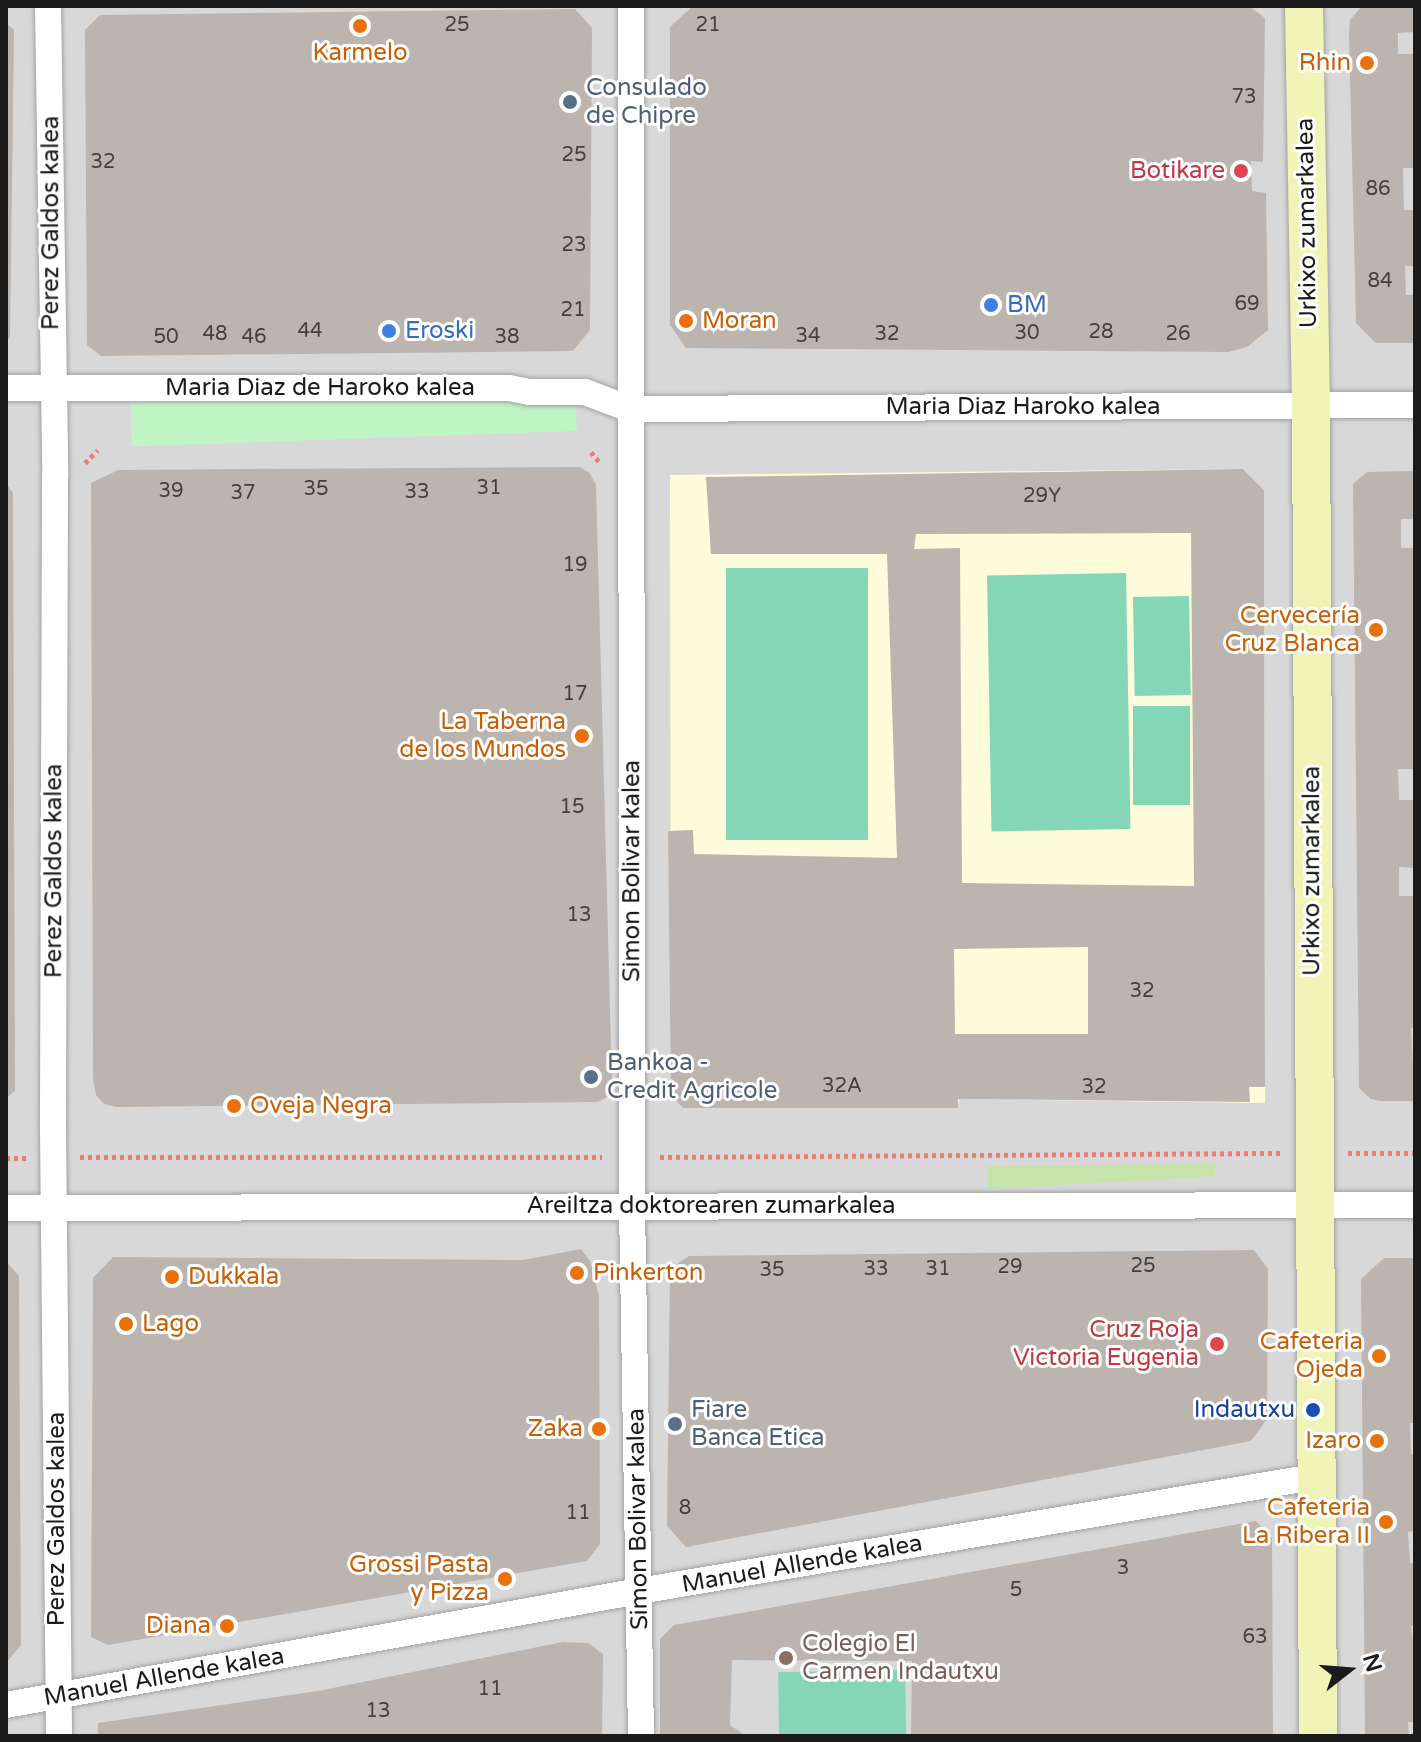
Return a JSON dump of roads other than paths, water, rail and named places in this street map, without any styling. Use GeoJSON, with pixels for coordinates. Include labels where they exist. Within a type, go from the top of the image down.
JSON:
{"type":"FeatureCollection","features":[{"type":"Feature","properties":{"kind":"main road","name":"Urkixo zumarkalea"},"geometry":{"type":"LineString","coordinates":[[1304,6],[1311,406],[1316,1207],[1314,1477],[1318,1736]]}},
{"type":"Feature","properties":{"kind":"street","name":"Perez Galdos kalea"},"geometry":{"type":"LineString","coordinates":[[48,6],[55,476],[54,1157],[59,1736]]}},
{"type":"Feature","properties":{"kind":"street","name":"Simon Bolivar kalea"},"geometry":{"type":"LineString","coordinates":[[631,6],[632,1205],[641,1736]]}},
{"type":"Feature","properties":{"kind":"street","name":"Maria Diaz de Haroko kalea"},"geometry":{"type":"LineString","coordinates":[[6,388],[509,388],[530,392],[585,392],[630,409]]}},
{"type":"Feature","properties":{"kind":"street","name":"Maria Diaz Haroko kalea"},"geometry":{"type":"LineString","coordinates":[[630,409],[1415,405]]}},
{"type":"Feature","properties":{"kind":"street","name":"Areiltza doktorearen zumarkalea"},"geometry":{"type":"LineString","coordinates":[[6,1208],[1415,1205]]}},
{"type":"Feature","properties":{"kind":"street","name":"Manuel Allende kalea"},"geometry":{"type":"LineString","coordinates":[[6,1705],[639,1591],[1314,1477]]}},
{"type":"Feature","properties":{"kind":"place","name":"Karmelo"},"geometry":{"type":"Point","coordinates":[360,26]}},
{"type":"Feature","properties":{"kind":"place","name":"Rhin"},"geometry":{"type":"Point","coordinates":[1367,63]}},
{"type":"Feature","properties":{"kind":"place","name":"Consulado de Chipre"},"geometry":{"type":"Point","coordinates":[570,102]}},
{"type":"Feature","properties":{"kind":"place","name":"Botikare"},"geometry":{"type":"Point","coordinates":[1241,171]}},
{"type":"Feature","properties":{"kind":"place","name":"BM"},"geometry":{"type":"Point","coordinates":[991,305]}},
{"type":"Feature","properties":{"kind":"place","name":"Moran"},"geometry":{"type":"Point","coordinates":[686,321]}},
{"type":"Feature","properties":{"kind":"place","name":"Eroski"},"geometry":{"type":"Point","coordinates":[389,331]}},
{"type":"Feature","properties":{"kind":"place","name":"Cervecería Cruz Blanca"},"geometry":{"type":"Point","coordinates":[1376,630]}},
{"type":"Feature","properties":{"kind":"place","name":"La Taberna de los Mundos"},"geometry":{"type":"Point","coordinates":[582,736]}},
{"type":"Feature","properties":{"kind":"place","name":"Bankoa - Credit Agricole"},"geometry":{"type":"Point","coordinates":[591,1077]}},
{"type":"Feature","properties":{"kind":"place","name":"Oveja Negra"},"geometry":{"type":"Point","coordinates":[234,1106]}},
{"type":"Feature","properties":{"kind":"place","name":"Pinkerton"},"geometry":{"type":"Point","coordinates":[577,1273]}},
{"type":"Feature","properties":{"kind":"place","name":"Dukkala"},"geometry":{"type":"Point","coordinates":[172,1277]}},
{"type":"Feature","properties":{"kind":"place","name":"Lago"},"geometry":{"type":"Point","coordinates":[126,1324]}},
{"type":"Feature","properties":{"kind":"place","name":"Cruz Roja Victoria Eugenia"},"geometry":{"type":"Point","coordinates":[1217,1344]}},
{"type":"Feature","properties":{"kind":"place","name":"Cafeteria Ojeda"},"geometry":{"type":"Point","coordinates":[1379,1356]}},
{"type":"Feature","properties":{"kind":"place","name":"Indautxu"},"geometry":{"type":"Point","coordinates":[1313,1410]}},
{"type":"Feature","properties":{"kind":"place","name":"Fiare Banca Etica"},"geometry":{"type":"Point","coordinates":[675,1424]}},
{"type":"Feature","properties":{"kind":"place","name":"Zaka"},"geometry":{"type":"Point","coordinates":[599,1429]}},
{"type":"Feature","properties":{"kind":"place","name":"Izaro"},"geometry":{"type":"Point","coordinates":[1377,1441]}},
{"type":"Feature","properties":{"kind":"place","name":"Cafeteria La Ribera II"},"geometry":{"type":"Point","coordinates":[1386,1522]}},
{"type":"Feature","properties":{"kind":"place","name":"Grossi Pasta y Pizza"},"geometry":{"type":"Point","coordinates":[505,1579]}},
{"type":"Feature","properties":{"kind":"place","name":"Diana"},"geometry":{"type":"Point","coordinates":[227,1626]}},
{"type":"Feature","properties":{"kind":"place","name":"Colegio El Carmen Indautxu"},"geometry":{"type":"Point","coordinates":[786,1658]}}]}
